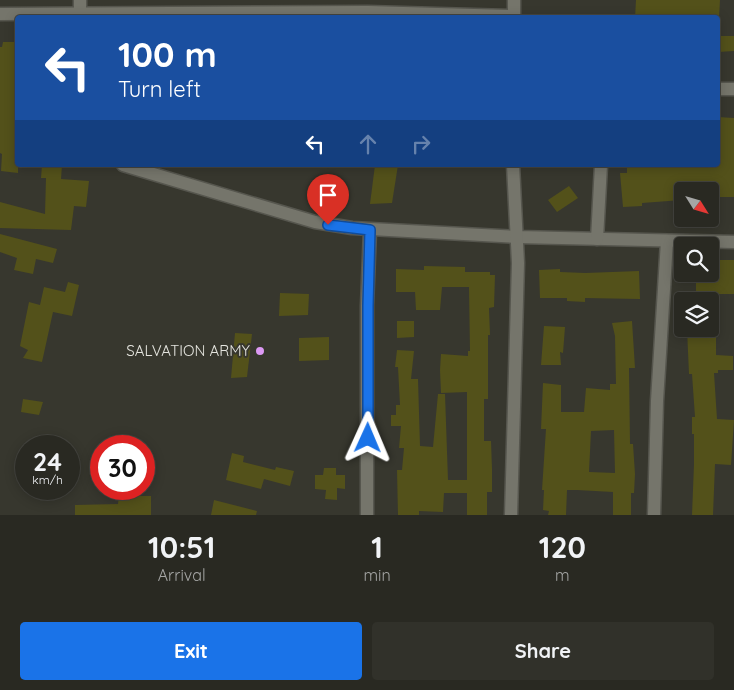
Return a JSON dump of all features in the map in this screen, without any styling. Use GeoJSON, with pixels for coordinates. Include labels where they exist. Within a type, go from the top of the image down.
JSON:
{"type":"FeatureCollection","features":[{"type":"Feature","properties":{"kind":"street"},"geometry":{"type":"LineString","coordinates":[[80,0],[80,14]]}},
{"type":"Feature","properties":{"kind":"street"},"geometry":{"type":"LineString","coordinates":[[514,0],[514,15]]}},
{"type":"Feature","properties":{"kind":"street"},"geometry":{"type":"LineString","coordinates":[[114,15],[227,6],[368,6],[487,15]]}},
{"type":"Feature","properties":{"kind":"street"},"geometry":{"type":"LineString","coordinates":[[0,14],[91,15]]}},
{"type":"Feature","properties":{"kind":"street"},"geometry":{"type":"LineString","coordinates":[[720,89],[734,89]]}},
{"type":"Feature","properties":{"kind":"street"},"geometry":{"type":"LineString","coordinates":[[130,167],[315,222],[370,230],[518,237],[734,242]]}},
{"type":"Feature","properties":{"kind":"street"},"geometry":{"type":"LineString","coordinates":[[511,515],[518,237],[512,167]]}},
{"type":"Feature","properties":{"kind":"street"},"geometry":{"type":"LineString","coordinates":[[597,239],[600,167]]}},
{"type":"Feature","properties":{"kind":"street"},"geometry":{"type":"LineString","coordinates":[[367,515],[370,230]]}},
{"type":"Feature","properties":{"kind":"street"},"geometry":{"type":"LineString","coordinates":[[654,515],[657,401],[667,241]]}},
{"type":"Feature","properties":{"kind":"building"},"geometry":{"type":"Polygon","coordinates":[[[636,0],[720,0],[719,15],[635,15],[636,0]]]}},
{"type":"Feature","properties":{"kind":"building"},"geometry":{"type":"Polygon","coordinates":[[[720,36],[734,36],[734,51],[720,52],[720,36]]]}},
{"type":"Feature","properties":{"kind":"building"},"geometry":{"type":"Polygon","coordinates":[[[3,42],[15,42],[15,167],[18,167],[18,173],[1,171],[0,47],[2,47],[3,42]]]}},
{"type":"Feature","properties":{"kind":"building"},"geometry":{"type":"Polygon","coordinates":[[[720,117],[734,118],[734,197],[719,197],[719,182],[674,182],[674,201],[642,203],[642,206],[623,207],[620,173],[627,173],[627,167],[720,167],[720,117]]]}},
{"type":"Feature","properties":{"kind":"building"},"geometry":{"type":"Polygon","coordinates":[[[42,167],[62,167],[61,179],[89,181],[86,207],[74,206],[71,230],[0,228],[0,202],[45,214],[46,178],[41,178],[42,167]]]}},
{"type":"Feature","properties":{"kind":"building"},"geometry":{"type":"Polygon","coordinates":[[[375,167],[398,167],[392,203],[370,204],[375,167]]]}},
{"type":"Feature","properties":{"kind":"building"},"geometry":{"type":"Polygon","coordinates":[[[569,186],[578,198],[557,212],[548,200],[569,186]]]}},
{"type":"Feature","properties":{"kind":"building"},"geometry":{"type":"Polygon","coordinates":[[[0,234],[57,249],[53,263],[36,259],[33,274],[14,270],[17,258],[0,252],[0,234]]]}},
{"type":"Feature","properties":{"kind":"building"},"geometry":{"type":"Polygon","coordinates":[[[719,260],[734,260],[734,294],[696,292],[696,282],[719,282],[719,260]]]}},
{"type":"Feature","properties":{"kind":"building"},"geometry":{"type":"Polygon","coordinates":[[[424,266],[465,267],[465,272],[490,272],[490,275],[495,275],[494,307],[489,308],[488,399],[484,399],[484,441],[491,441],[492,469],[492,492],[487,492],[487,515],[467,515],[467,493],[444,493],[443,512],[419,511],[419,515],[398,515],[397,470],[402,470],[404,448],[399,448],[401,426],[391,426],[391,415],[396,415],[396,405],[400,405],[398,367],[395,367],[397,350],[414,351],[411,379],[418,379],[420,446],[433,447],[438,394],[445,394],[448,480],[467,480],[467,392],[441,393],[440,370],[441,354],[468,356],[468,351],[470,351],[469,287],[442,287],[440,310],[416,310],[415,292],[396,292],[396,269],[424,270],[424,266]]]}},
{"type":"Feature","properties":{"kind":"building"},"geometry":{"type":"Polygon","coordinates":[[[560,269],[560,272],[585,273],[639,271],[640,299],[585,298],[585,302],[567,301],[567,298],[540,298],[539,270],[560,269]]]}},
{"type":"Feature","properties":{"kind":"building"},"geometry":{"type":"Polygon","coordinates":[[[68,282],[79,285],[72,316],[53,312],[42,362],[23,358],[28,350],[20,346],[29,302],[40,305],[44,287],[65,292],[68,282]]]}},
{"type":"Feature","properties":{"kind":"building"},"geometry":{"type":"Polygon","coordinates":[[[280,293],[309,294],[308,315],[279,316],[280,293]]]}},
{"type":"Feature","properties":{"kind":"building"},"geometry":{"type":"Polygon","coordinates":[[[397,321],[414,321],[414,337],[397,338],[397,321]]]}},
{"type":"Feature","properties":{"kind":"building"},"geometry":{"type":"Polygon","coordinates":[[[632,321],[635,368],[629,368],[630,444],[633,444],[635,474],[634,493],[631,493],[631,515],[613,515],[613,492],[567,490],[566,515],[548,515],[549,511],[543,510],[544,490],[542,490],[546,429],[541,429],[543,383],[561,385],[561,412],[584,412],[586,388],[610,390],[610,384],[616,384],[615,336],[612,323],[632,321]],[[614,430],[591,431],[589,472],[615,473],[614,430]]]}},
{"type":"Feature","properties":{"kind":"building"},"geometry":{"type":"Polygon","coordinates":[[[544,326],[565,327],[563,353],[560,352],[561,365],[541,365],[544,326]]]}},
{"type":"Feature","properties":{"kind":"building"},"geometry":{"type":"Polygon","coordinates":[[[235,333],[252,334],[247,377],[231,378],[235,333]]]}},
{"type":"Feature","properties":{"kind":"building"},"geometry":{"type":"Polygon","coordinates":[[[329,337],[329,360],[299,361],[299,338],[329,337]]]}},
{"type":"Feature","properties":{"kind":"building"},"geometry":{"type":"Polygon","coordinates":[[[687,337],[716,337],[716,355],[733,356],[733,370],[718,370],[718,373],[714,373],[717,419],[734,420],[731,465],[715,464],[713,515],[692,515],[694,434],[692,434],[692,417],[695,417],[692,374],[689,374],[687,337]]]}},
{"type":"Feature","properties":{"kind":"building"},"geometry":{"type":"Polygon","coordinates":[[[23,399],[43,402],[39,415],[21,412],[23,399]]]}},
{"type":"Feature","properties":{"kind":"building"},"geometry":{"type":"Polygon","coordinates":[[[232,453],[244,456],[243,462],[275,470],[276,467],[294,471],[290,486],[264,479],[261,489],[226,480],[232,453]]]}},
{"type":"Feature","properties":{"kind":"building"},"geometry":{"type":"Polygon","coordinates":[[[324,468],[336,468],[336,475],[345,475],[345,489],[337,488],[337,500],[325,499],[326,490],[315,489],[315,475],[323,475],[324,468]]]}},
{"type":"Feature","properties":{"kind":"building"},"geometry":{"type":"Polygon","coordinates":[[[118,500],[151,500],[151,515],[75,515],[75,505],[118,504],[118,500]]]}},
{"type":"Feature","properties":{"kind":"building"},"geometry":{"type":"Polygon","coordinates":[[[214,500],[257,511],[256,515],[211,515],[214,500]]]}},
{"type":"Feature","properties":{"kind":"place","name":"SALVATION ARMY"},"geometry":{"type":"Point","coordinates":[260,351]}},
{"type":"Feature","properties":{"kind":"route"},"geometry":{"type":"LineString","coordinates":[[328,225],[370,230],[368,438]]}}]}
